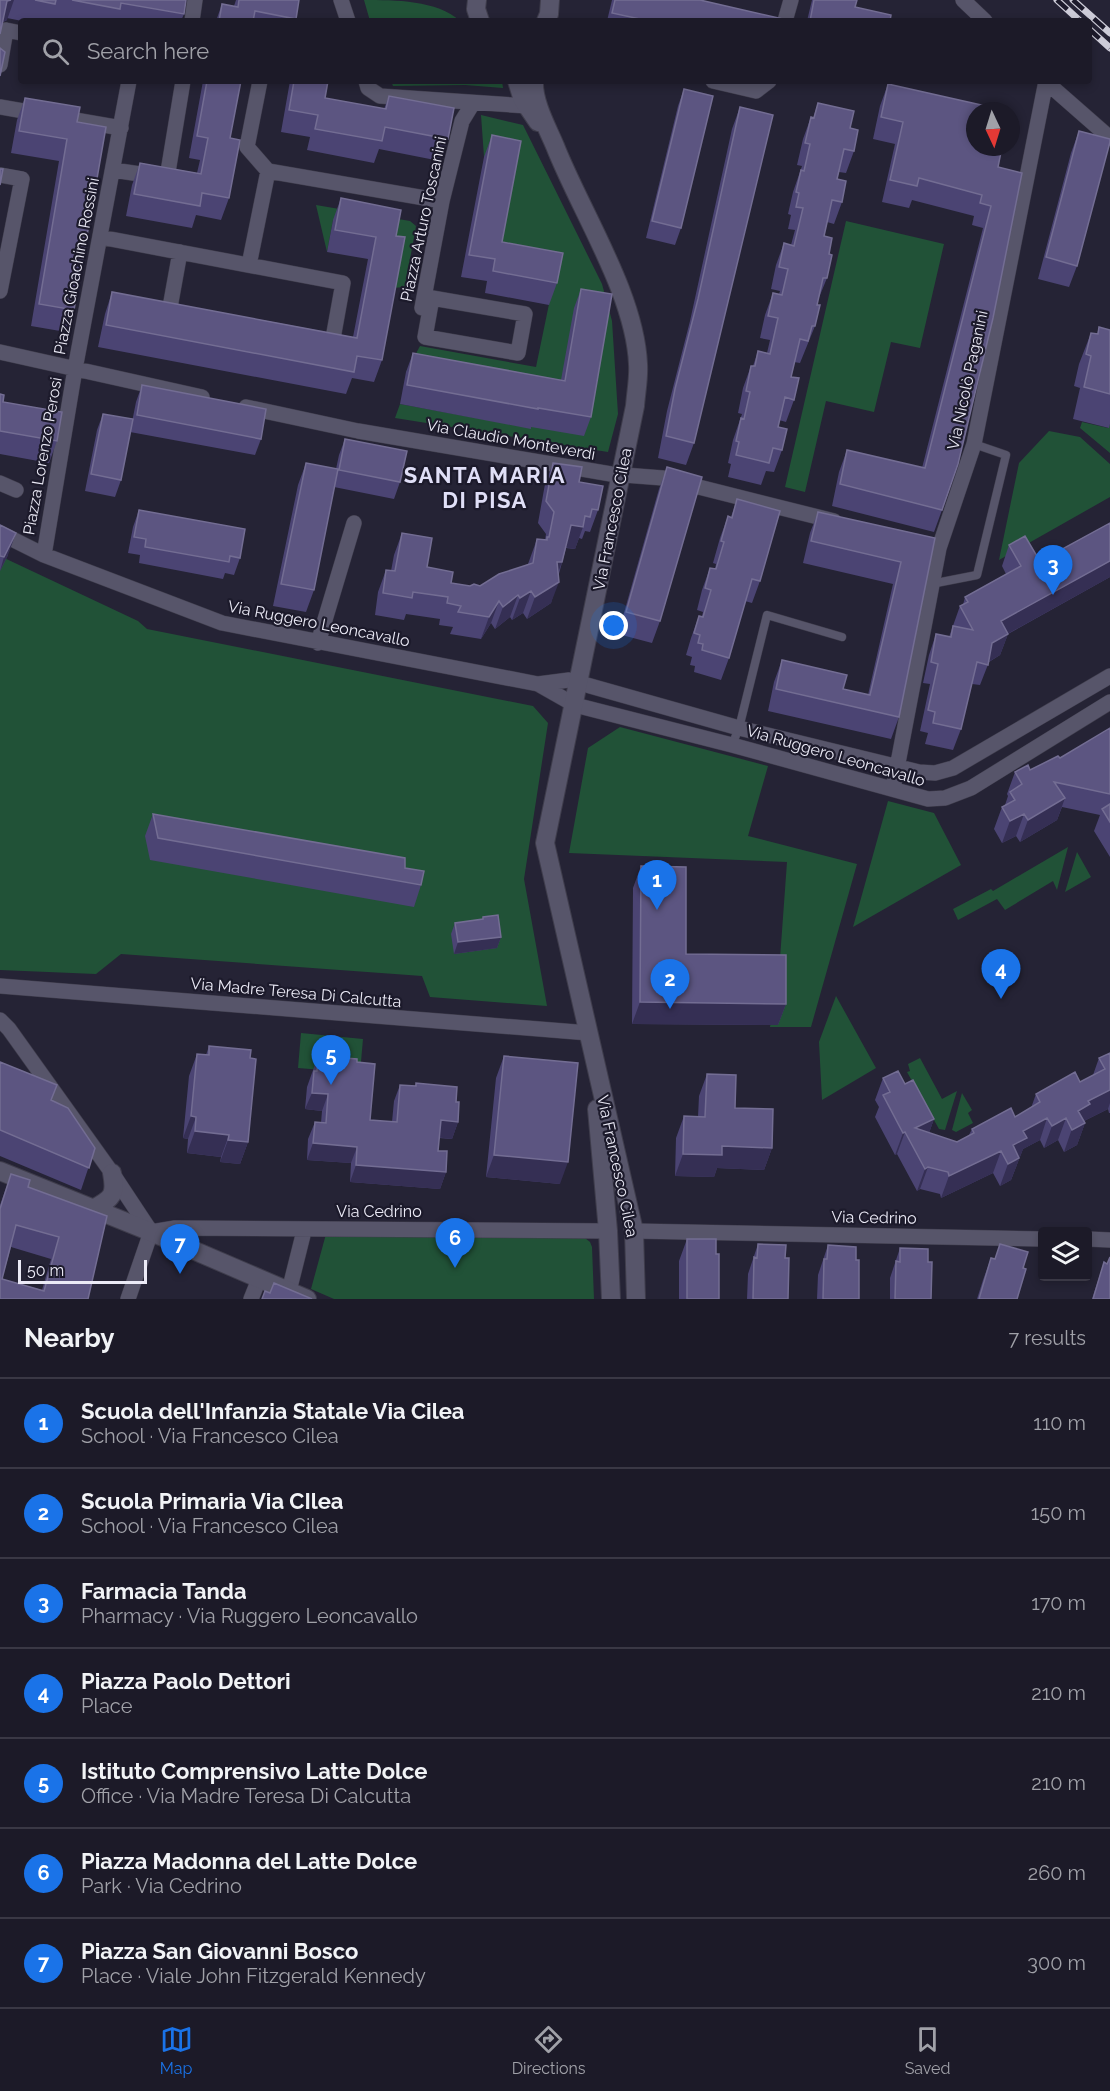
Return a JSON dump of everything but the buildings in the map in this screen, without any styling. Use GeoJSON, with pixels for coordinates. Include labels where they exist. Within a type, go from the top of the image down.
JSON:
{"type":"FeatureCollection","features":[{"type":"Feature","properties":{"kind":"street"},"geometry":{"type":"LineString","coordinates":[[192,18],[195,0]]}},
{"type":"Feature","properties":{"kind":"street"},"geometry":{"type":"LineString","coordinates":[[341,0],[347,18]]}},
{"type":"Feature","properties":{"kind":"street"},"geometry":{"type":"LineString","coordinates":[[786,18],[791,0]]}},
{"type":"Feature","properties":{"kind":"street"},"geometry":{"type":"LineString","coordinates":[[963,0],[982,18]]}},
{"type":"Feature","properties":{"kind":"street"},"geometry":{"type":"LineString","coordinates":[[0,65],[6,30],[18,32]]}},
{"type":"Feature","properties":{"kind":"street","name":"Piazza Gioachino Rossini"},"geometry":{"type":"LineString","coordinates":[[75,369],[128,84]]}},
{"type":"Feature","properties":{"kind":"street","name":"Piazza Gioachino Rossini"},"geometry":{"type":"LineString","coordinates":[[113,170],[167,178],[183,84]]}},
{"type":"Feature","properties":{"kind":"street"},"geometry":{"type":"LineString","coordinates":[[259,84],[247,147],[268,171],[442,201]]}},
{"type":"Feature","properties":{"kind":"street"},"geometry":{"type":"LineString","coordinates":[[367,84],[368,88],[380,96],[527,105]]}},
{"type":"Feature","properties":{"kind":"street","name":"Via Francesco Cilea"},"geometry":{"type":"LineString","coordinates":[[518,84],[527,105],[558,154]]}},
{"type":"Feature","properties":{"kind":"street","name":"Via Francesco Cilea"},"geometry":{"type":"LineString","coordinates":[[534,84],[537,102],[558,154],[619,287],[632,322],[638,364],[635,406],[574,682],[574,705],[545,843],[634,1231],[636,1299]]}},
{"type":"Feature","properties":{"kind":"street"},"geometry":{"type":"LineString","coordinates":[[726,84],[756,91],[766,84]]}},
{"type":"Feature","properties":{"kind":"street","name":"Via Nicolò Paganini"},"geometry":{"type":"LineString","coordinates":[[893,789],[939,548],[974,444],[1045,84]]}},
{"type":"Feature","properties":{"kind":"street"},"geometry":{"type":"LineString","coordinates":[[1049,84],[1110,138]]}},
{"type":"Feature","properties":{"kind":"street","name":"Piazza Arturo Toscanini"},"geometry":{"type":"LineString","coordinates":[[428,320],[420,318],[442,201],[462,121],[473,103]]}},
{"type":"Feature","properties":{"kind":"street"},"geometry":{"type":"LineString","coordinates":[[0,106],[121,128]]}},
{"type":"Feature","properties":{"kind":"street"},"geometry":{"type":"LineString","coordinates":[[249,265],[268,171]]}},
{"type":"Feature","properties":{"kind":"street"},"geometry":{"type":"LineString","coordinates":[[0,175],[22,179],[0,291]]}},
{"type":"Feature","properties":{"kind":"street"},"geometry":{"type":"LineString","coordinates":[[100,237],[344,283],[332,344],[308,339]]}},
{"type":"Feature","properties":{"kind":"street"},"geometry":{"type":"LineString","coordinates":[[180,252],[169,313],[192,317]]}},
{"type":"Feature","properties":{"kind":"street","name":"Piazza Arturo Toscanini"},"geometry":{"type":"LineString","coordinates":[[432,298],[525,314],[518,353],[425,337],[428,320],[432,298]]}},
{"type":"Feature","properties":{"kind":"street","name":"Piazza Lorenzo Perosi"},"geometry":{"type":"LineString","coordinates":[[0,352],[75,369],[44,555]]}},
{"type":"Feature","properties":{"kind":"street"},"geometry":{"type":"LineString","coordinates":[[75,369],[211,399]]}},
{"type":"Feature","properties":{"kind":"street","name":"Via Claudio Monteverdi"},"geometry":{"type":"LineString","coordinates":[[234,404],[358,431],[621,476],[663,478],[845,524]]}},
{"type":"Feature","properties":{"kind":"street","name":"Piazza Lorenzo Perosi"},"geometry":{"type":"LineString","coordinates":[[0,483],[16,490]]}},
{"type":"Feature","properties":{"kind":"street"},"geometry":{"type":"LineString","coordinates":[[318,643],[354,523]]}},
{"type":"Feature","properties":{"kind":"street","name":"Via Ruggero Leoncavallo"},"geometry":{"type":"LineString","coordinates":[[0,534],[44,555],[222,623],[538,684],[574,682],[740,728],[898,768],[935,773],[953,768],[1110,676]]}},
{"type":"Feature","properties":{"kind":"street"},"geometry":{"type":"LineString","coordinates":[[903,538],[939,548]]}},
{"type":"Feature","properties":{"kind":"street","name":"Via Ruggero Leoncavallo"},"geometry":{"type":"LineString","coordinates":[[538,684],[574,705],[732,745],[928,800],[945,798],[971,788],[1110,703]]}},
{"type":"Feature","properties":{"kind":"street","name":"Via Madre Teresa Di Calcutta"},"geometry":{"type":"LineString","coordinates":[[0,986],[589,1034]]}},
{"type":"Feature","properties":{"kind":"street"},"geometry":{"type":"LineString","coordinates":[[0,1020],[9,1029],[112,1173],[151,1232]]}},
{"type":"Feature","properties":{"kind":"street","name":"Via Francesco Cilea"},"geometry":{"type":"LineString","coordinates":[[589,1034],[608,1231],[611,1299]]}},
{"type":"Feature","properties":{"kind":"street"},"geometry":{"type":"LineString","coordinates":[[0,1172],[151,1232],[307,1299]]}},
{"type":"Feature","properties":{"kind":"street"},"geometry":{"type":"LineString","coordinates":[[93,1209],[108,1201],[112,1195],[114,1187],[112,1173]]}},
{"type":"Feature","properties":{"kind":"street","name":"Via Cedrino"},"geometry":{"type":"LineString","coordinates":[[151,1232],[175,1228],[608,1231]]}},
{"type":"Feature","properties":{"kind":"street"},"geometry":{"type":"LineString","coordinates":[[289,1291],[304,1231]]}},
{"type":"Feature","properties":{"kind":"street","name":"Via Cedrino"},"geometry":{"type":"LineString","coordinates":[[634,1231],[1038,1239]]}},
{"type":"Feature","properties":{"kind":"street"},"geometry":{"type":"LineString","coordinates":[[129,1299],[151,1232]]}},
{"type":"Feature","properties":{"kind":"street"},"geometry":{"type":"LineString","coordinates":[[1092,1239],[1110,1240]]}},
{"type":"Feature","properties":{"kind":"street"},"geometry":{"type":"LineString","coordinates":[[251,1299],[260,1279]]}},
{"type":"Feature","properties":{"kind":"lane"},"geometry":{"type":"LineString","coordinates":[[931,584],[977,575],[1006,454],[974,444]]}},
{"type":"Feature","properties":{"kind":"lane"},"geometry":{"type":"LineString","coordinates":[[732,745],[740,728],[767,615],[842,637]]}},
{"type":"Feature","properties":{"kind":"green space"},"geometry":{"type":"Polygon","coordinates":[[[364,0],[402,1],[428,5],[456,18],[369,18],[364,0]]]}},
{"type":"Feature","properties":{"kind":"green space"},"geometry":{"type":"Polygon","coordinates":[[[392,84],[502,84],[503,88],[465,85],[393,86],[392,84]]]}},
{"type":"Feature","properties":{"kind":"green space"},"geometry":{"type":"Polygon","coordinates":[[[481,115],[523,125],[602,284],[612,321],[618,414],[608,452],[395,418],[400,404],[530,428],[536,396],[406,372],[420,346],[536,367],[555,275],[494,264],[513,163],[484,157],[481,115]]]}},
{"type":"Feature","properties":{"kind":"green space"},"geometry":{"type":"Polygon","coordinates":[[[316,205],[410,221],[416,226],[405,287],[392,288],[397,260],[333,220],[327,252],[316,205]]]}},
{"type":"Feature","properties":{"kind":"green space"},"geometry":{"type":"Polygon","coordinates":[[[846,221],[944,244],[920,348],[891,342],[874,412],[826,401],[805,492],[785,487],[846,221]]]}},
{"type":"Feature","properties":{"kind":"green space"},"geometry":{"type":"Polygon","coordinates":[[[1082,422],[1108,428],[1110,423],[1110,453],[1080,428],[1082,422]]]}},
{"type":"Feature","properties":{"kind":"green space"},"geometry":{"type":"Polygon","coordinates":[[[1049,431],[1080,437],[1110,464],[1110,497],[999,560],[1019,463],[1049,431]]]}},
{"type":"Feature","properties":{"kind":"green space"},"geometry":{"type":"Polygon","coordinates":[[[0,556],[138,621],[147,629],[533,706],[548,723],[524,879],[547,1006],[430,997],[422,976],[121,954],[96,974],[0,970],[0,556]]]}},
{"type":"Feature","properties":{"kind":"green space"},"geometry":{"type":"Polygon","coordinates":[[[620,727],[768,766],[748,836],[857,864],[811,1027],[770,1027],[778,986],[787,862],[569,853],[588,748],[620,727]]]}},
{"type":"Feature","properties":{"kind":"green space"},"geometry":{"type":"Polygon","coordinates":[[[888,801],[934,813],[961,865],[853,927],[888,801]]]}},
{"type":"Feature","properties":{"kind":"green space"},"geometry":{"type":"Polygon","coordinates":[[[1068,847],[1057,890],[1053,881],[1005,910],[997,899],[958,920],[953,909],[991,889],[993,891],[1068,847]]]}},
{"type":"Feature","properties":{"kind":"green space"},"geometry":{"type":"Polygon","coordinates":[[[1077,852],[1091,877],[1065,892],[1077,852]]]}},
{"type":"Feature","properties":{"kind":"green space"},"geometry":{"type":"Polygon","coordinates":[[[836,996],[876,1068],[822,1100],[819,1042],[836,996]]]}},
{"type":"Feature","properties":{"kind":"green space"},"geometry":{"type":"Polygon","coordinates":[[[301,1033],[363,1039],[360,1073],[298,1068],[301,1033]]]}},
{"type":"Feature","properties":{"kind":"green space"},"geometry":{"type":"Polygon","coordinates":[[[920,1058],[942,1099],[957,1091],[945,1130],[939,1129],[907,1072],[910,1071],[908,1064],[920,1058]]]}},
{"type":"Feature","properties":{"kind":"green space"},"geometry":{"type":"Polygon","coordinates":[[[962,1093],[972,1110],[968,1113],[973,1123],[956,1132],[952,1130],[962,1093]]]}},
{"type":"Feature","properties":{"kind":"green space"},"geometry":{"type":"Polygon","coordinates":[[[326,1234],[585,1238],[592,1247],[594,1299],[334,1299],[311,1289],[326,1234]]]}},
{"type":"Feature","properties":{"kind":"railway"},"geometry":{"type":"LineString","coordinates":[[1057,0],[1077,18]]}},
{"type":"Feature","properties":{"kind":"railway"},"geometry":{"type":"LineString","coordinates":[[1073,0],[1110,33]]}},
{"type":"Feature","properties":{"kind":"railway"},"geometry":{"type":"LineString","coordinates":[[1092,32],[1110,48]]}},
{"type":"Feature","properties":{"kind":"place","name":"Farmacia Tanda"},"geometry":{"type":"Point","coordinates":[1053,595]}},
{"type":"Feature","properties":{"kind":"place","name":"Scuola dell'Infanzia Statale Via Cilea"},"geometry":{"type":"Point","coordinates":[657,910]}},
{"type":"Feature","properties":{"kind":"place","name":"Piazza Paolo Dettori"},"geometry":{"type":"Point","coordinates":[1001,999]}},
{"type":"Feature","properties":{"kind":"place","name":"Scuola Primaria Via CIlea"},"geometry":{"type":"Point","coordinates":[670,1009]}},
{"type":"Feature","properties":{"kind":"place","name":"Istituto Comprensivo Latte Dolce"},"geometry":{"type":"Point","coordinates":[331,1085]}},
{"type":"Feature","properties":{"kind":"place","name":"Piazza Madonna del Latte Dolce"},"geometry":{"type":"Point","coordinates":[455,1268]}},
{"type":"Feature","properties":{"kind":"place","name":"Piazza San Giovanni Bosco"},"geometry":{"type":"Point","coordinates":[180,1274]}},
{"type":"Feature","properties":{"kind":"district","name":"SANTA MARIA DI PISA"},"geometry":{"type":"Point","coordinates":[485,488]}}]}
